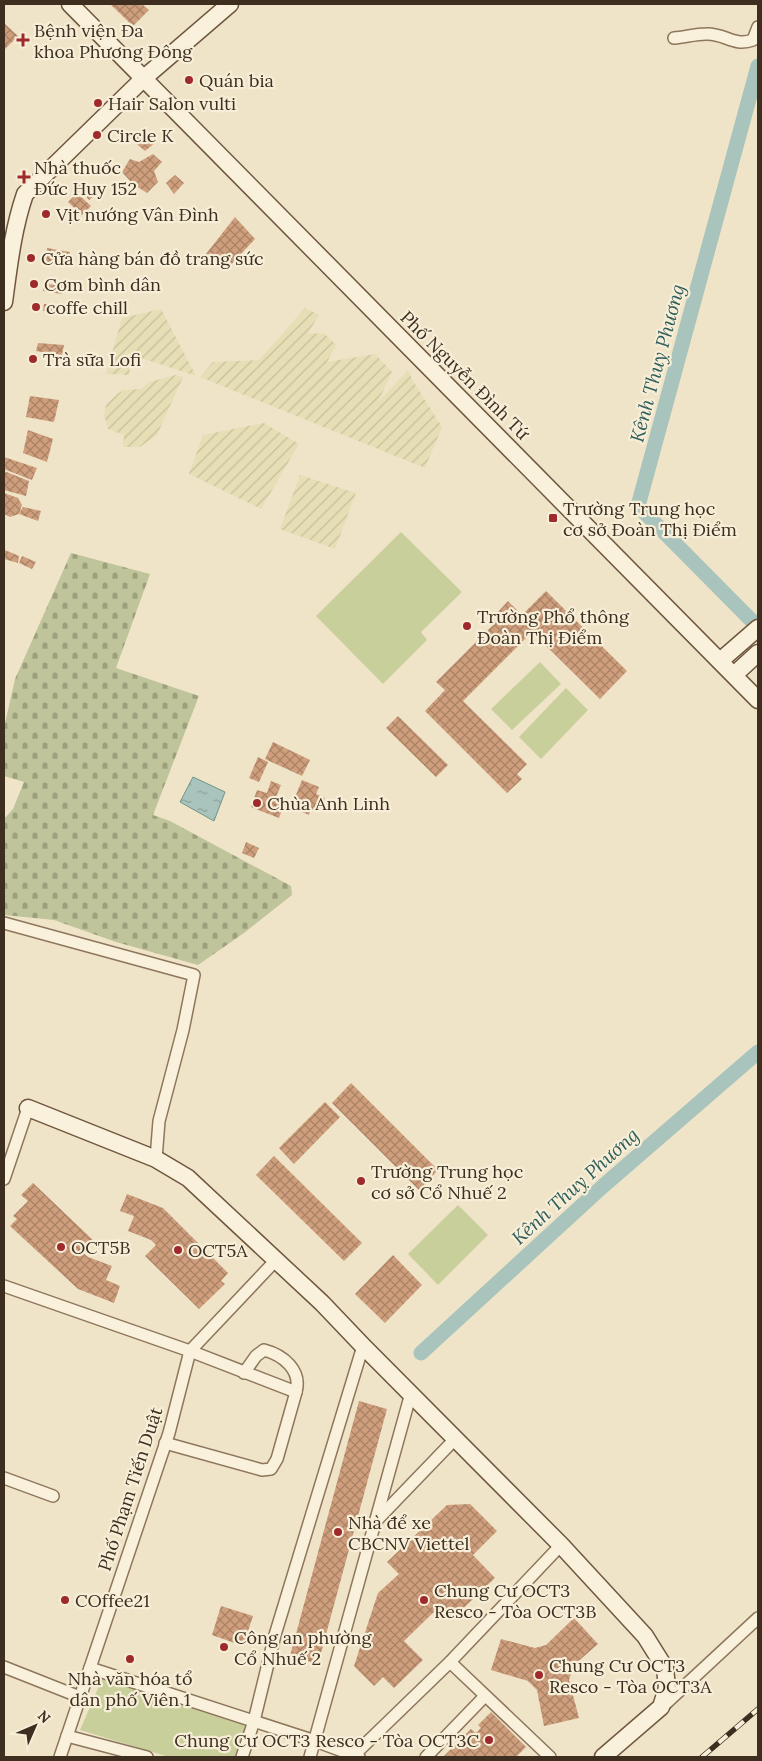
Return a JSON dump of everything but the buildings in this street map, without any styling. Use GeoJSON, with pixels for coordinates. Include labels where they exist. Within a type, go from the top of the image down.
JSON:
{"type":"FeatureCollection","features":[{"type":"Feature","properties":{"kind":"street","name":"Phố Nguyễn Đình Tứ"},"geometry":{"type":"LineString","coordinates":[[70,4],[758,700]]}},
{"type":"Feature","properties":{"kind":"street"},"geometry":{"type":"LineString","coordinates":[[4,302],[11,249],[24,194],[144,78],[230,4]]}},
{"type":"Feature","properties":{"kind":"street"},"geometry":{"type":"LineString","coordinates":[[674,38],[706,34],[719,36],[731,41],[746,42],[753,40],[758,28]]}},
{"type":"Feature","properties":{"kind":"street"},"geometry":{"type":"LineString","coordinates":[[720,661],[753,633]]}},
{"type":"Feature","properties":{"kind":"street"},"geometry":{"type":"LineString","coordinates":[[734,675],[758,654]]}},
{"type":"Feature","properties":{"kind":"street"},"geometry":{"type":"LineString","coordinates":[[4,923],[194,975],[183,1030],[164,1096],[159,1121],[156,1158]]}},
{"type":"Feature","properties":{"kind":"street"},"geometry":{"type":"LineString","coordinates":[[4,1179],[28,1108],[156,1158],[188,1178],[322,1303],[561,1545],[645,1636],[665,1668],[667,1688],[661,1707]]}},
{"type":"Feature","properties":{"kind":"street","name":"Phố Phạm Tiến Duật"},"geometry":{"type":"LineString","coordinates":[[60,1757],[165,1444],[190,1351],[277,1259]]}},
{"type":"Feature","properties":{"kind":"street"},"geometry":{"type":"LineString","coordinates":[[4,1286],[190,1351],[296,1392]]}},
{"type":"Feature","properties":{"kind":"street"},"geometry":{"type":"LineString","coordinates":[[242,1757],[254,1721],[275,1635],[363,1346]]}},
{"type":"Feature","properties":{"kind":"street"},"geometry":{"type":"LineString","coordinates":[[165,1444],[262,1470],[271,1469],[277,1459],[298,1385],[297,1375],[289,1363],[274,1353],[264,1350],[256,1356],[244,1373]]}},
{"type":"Feature","properties":{"kind":"street"},"geometry":{"type":"LineString","coordinates":[[310,1757],[411,1393]]}},
{"type":"Feature","properties":{"kind":"street"},"geometry":{"type":"LineString","coordinates":[[375,1522],[455,1438]]}},
{"type":"Feature","properties":{"kind":"street"},"geometry":{"type":"LineString","coordinates":[[4,1478],[53,1496]]}},
{"type":"Feature","properties":{"kind":"street"},"geometry":{"type":"LineString","coordinates":[[90,1668],[356,1756],[450,1662],[561,1545]]}},
{"type":"Feature","properties":{"kind":"street"},"geometry":{"type":"LineString","coordinates":[[603,1757],[758,1618]]}},
{"type":"Feature","properties":{"kind":"street"},"geometry":{"type":"LineString","coordinates":[[450,1662],[550,1757]]}},
{"type":"Feature","properties":{"kind":"street"},"geometry":{"type":"LineString","coordinates":[[4,1668],[80,1697]]}},
{"type":"Feature","properties":{"kind":"street"},"geometry":{"type":"LineString","coordinates":[[426,1757],[485,1696]]}},
{"type":"Feature","properties":{"kind":"street"},"geometry":{"type":"LineString","coordinates":[[67,1736],[147,1757]]}},
{"type":"Feature","properties":{"kind":"shaded area"},"geometry":{"type":"Polygon","coordinates":[[[305,308],[319,315],[308,333],[325,334],[336,345],[327,362],[375,354],[392,372],[378,402],[408,370],[442,427],[425,468],[200,377],[213,362],[259,360],[305,308]]]}},
{"type":"Feature","properties":{"kind":"shaded area"},"geometry":{"type":"Polygon","coordinates":[[[161,309],[196,376],[126,353],[131,359],[129,375],[106,374],[122,318],[161,309]]]}},
{"type":"Feature","properties":{"kind":"shaded area"},"geometry":{"type":"Polygon","coordinates":[[[176,375],[183,377],[157,435],[140,447],[123,447],[124,435],[108,429],[104,415],[106,405],[124,390],[141,389],[149,382],[176,375]]]}},
{"type":"Feature","properties":{"kind":"shaded area"},"geometry":{"type":"Polygon","coordinates":[[[264,423],[299,444],[261,509],[189,474],[203,435],[264,423]]]}},
{"type":"Feature","properties":{"kind":"shaded area"},"geometry":{"type":"Polygon","coordinates":[[[300,475],[356,493],[335,549],[280,529],[300,475]]]}},
{"type":"Feature","properties":{"kind":"green space"},"geometry":{"type":"Polygon","coordinates":[[[401,532],[462,592],[421,632],[427,640],[383,684],[316,616],[401,532]]]}},
{"type":"Feature","properties":{"kind":"green space"},"geometry":{"type":"Polygon","coordinates":[[[71,553],[150,574],[116,668],[199,696],[153,815],[170,821],[291,886],[292,895],[244,933],[198,965],[116,942],[54,920],[4,915],[4,819],[13,809],[24,782],[4,776],[4,728],[15,679],[71,553]]]}},
{"type":"Feature","properties":{"kind":"green space"},"geometry":{"type":"Polygon","coordinates":[[[540,662],[561,684],[512,730],[491,709],[540,662]]]}},
{"type":"Feature","properties":{"kind":"green space"},"geometry":{"type":"Polygon","coordinates":[[[566,688],[588,710],[541,759],[519,737],[566,688]]]}},
{"type":"Feature","properties":{"kind":"green space"},"geometry":{"type":"Polygon","coordinates":[[[458,1205],[488,1235],[438,1285],[408,1254],[458,1205]]]}},
{"type":"Feature","properties":{"kind":"green space"},"geometry":{"type":"Polygon","coordinates":[[[103,1677],[247,1725],[238,1757],[169,1757],[80,1730],[103,1677]]]}},
{"type":"Feature","properties":{"kind":"water"},"geometry":{"type":"Polygon","coordinates":[[[193,777],[225,792],[214,821],[180,802],[193,777]]]}},
{"type":"Feature","properties":{"kind":"waterway","name":"Kênh Thuỵ Phương"},"geometry":{"type":"LineString","coordinates":[[758,66],[638,506],[758,627]]}},
{"type":"Feature","properties":{"kind":"waterway","name":"Kênh Thuỵ Phương"},"geometry":{"type":"LineString","coordinates":[[421,1353],[602,1187],[758,1052]]}},
{"type":"Feature","properties":{"kind":"railway"},"geometry":{"type":"LineString","coordinates":[[702,1757],[758,1709]]}},
{"type":"Feature","properties":{"kind":"place","name":"Bệnh viện Đa khoa Phương Đông"},"geometry":{"type":"Point","coordinates":[23,40]}},
{"type":"Feature","properties":{"kind":"place","name":"Quán bia"},"geometry":{"type":"Point","coordinates":[189,80]}},
{"type":"Feature","properties":{"kind":"place","name":"Hair Salon vulti"},"geometry":{"type":"Point","coordinates":[98,103]}},
{"type":"Feature","properties":{"kind":"place","name":"Circle K"},"geometry":{"type":"Point","coordinates":[97,135]}},
{"type":"Feature","properties":{"kind":"place","name":"Nhà thuốc Đức Huy 152"},"geometry":{"type":"Point","coordinates":[24,177]}},
{"type":"Feature","properties":{"kind":"place","name":"Vịt nướng Vân Đình"},"geometry":{"type":"Point","coordinates":[46,214]}},
{"type":"Feature","properties":{"kind":"place","name":"Cửa hàng bán đồ trang sức"},"geometry":{"type":"Point","coordinates":[31,258]}},
{"type":"Feature","properties":{"kind":"place","name":"Cơm bình dân"},"geometry":{"type":"Point","coordinates":[34,284]}},
{"type":"Feature","properties":{"kind":"place","name":"coffe chill"},"geometry":{"type":"Point","coordinates":[36,307]}},
{"type":"Feature","properties":{"kind":"place","name":"Trà sữa Lofi"},"geometry":{"type":"Point","coordinates":[33,359]}},
{"type":"Feature","properties":{"kind":"place","name":"Trường Trung học cơ sở Đoàn Thị Điểm"},"geometry":{"type":"Point","coordinates":[553,518]}},
{"type":"Feature","properties":{"kind":"place","name":"Trường Phổ thông Đoàn Thị Điểm"},"geometry":{"type":"Point","coordinates":[467,626]}},
{"type":"Feature","properties":{"kind":"place","name":"Chùa Anh Linh"},"geometry":{"type":"Point","coordinates":[257,803]}},
{"type":"Feature","properties":{"kind":"place","name":"Trường Trung học cơ sở Cổ Nhuế 2"},"geometry":{"type":"Point","coordinates":[361,1181]}},
{"type":"Feature","properties":{"kind":"place","name":"OCT5B"},"geometry":{"type":"Point","coordinates":[61,1247]}},
{"type":"Feature","properties":{"kind":"place","name":"OCT5A"},"geometry":{"type":"Point","coordinates":[178,1250]}},
{"type":"Feature","properties":{"kind":"place","name":"Nhà để xe CBCNV Viettel"},"geometry":{"type":"Point","coordinates":[338,1532]}},
{"type":"Feature","properties":{"kind":"place","name":"COffee21"},"geometry":{"type":"Point","coordinates":[65,1600]}},
{"type":"Feature","properties":{"kind":"place","name":"Chung Cư OCT3 Resco - Tòa OCT3B"},"geometry":{"type":"Point","coordinates":[424,1600]}},
{"type":"Feature","properties":{"kind":"place","name":"Công an phường Cổ Nhuế 2"},"geometry":{"type":"Point","coordinates":[224,1647]}},
{"type":"Feature","properties":{"kind":"place","name":"Nhà văn hóa tổ dân phố Viên 1"},"geometry":{"type":"Point","coordinates":[130,1659]}},
{"type":"Feature","properties":{"kind":"place","name":"Chung Cư OCT3 Resco - Tòa OCT3A"},"geometry":{"type":"Point","coordinates":[539,1675]}},
{"type":"Feature","properties":{"kind":"place","name":"Chung Cư OCT3 Resco - Tòa OCT3C"},"geometry":{"type":"Point","coordinates":[489,1740]}}]}
